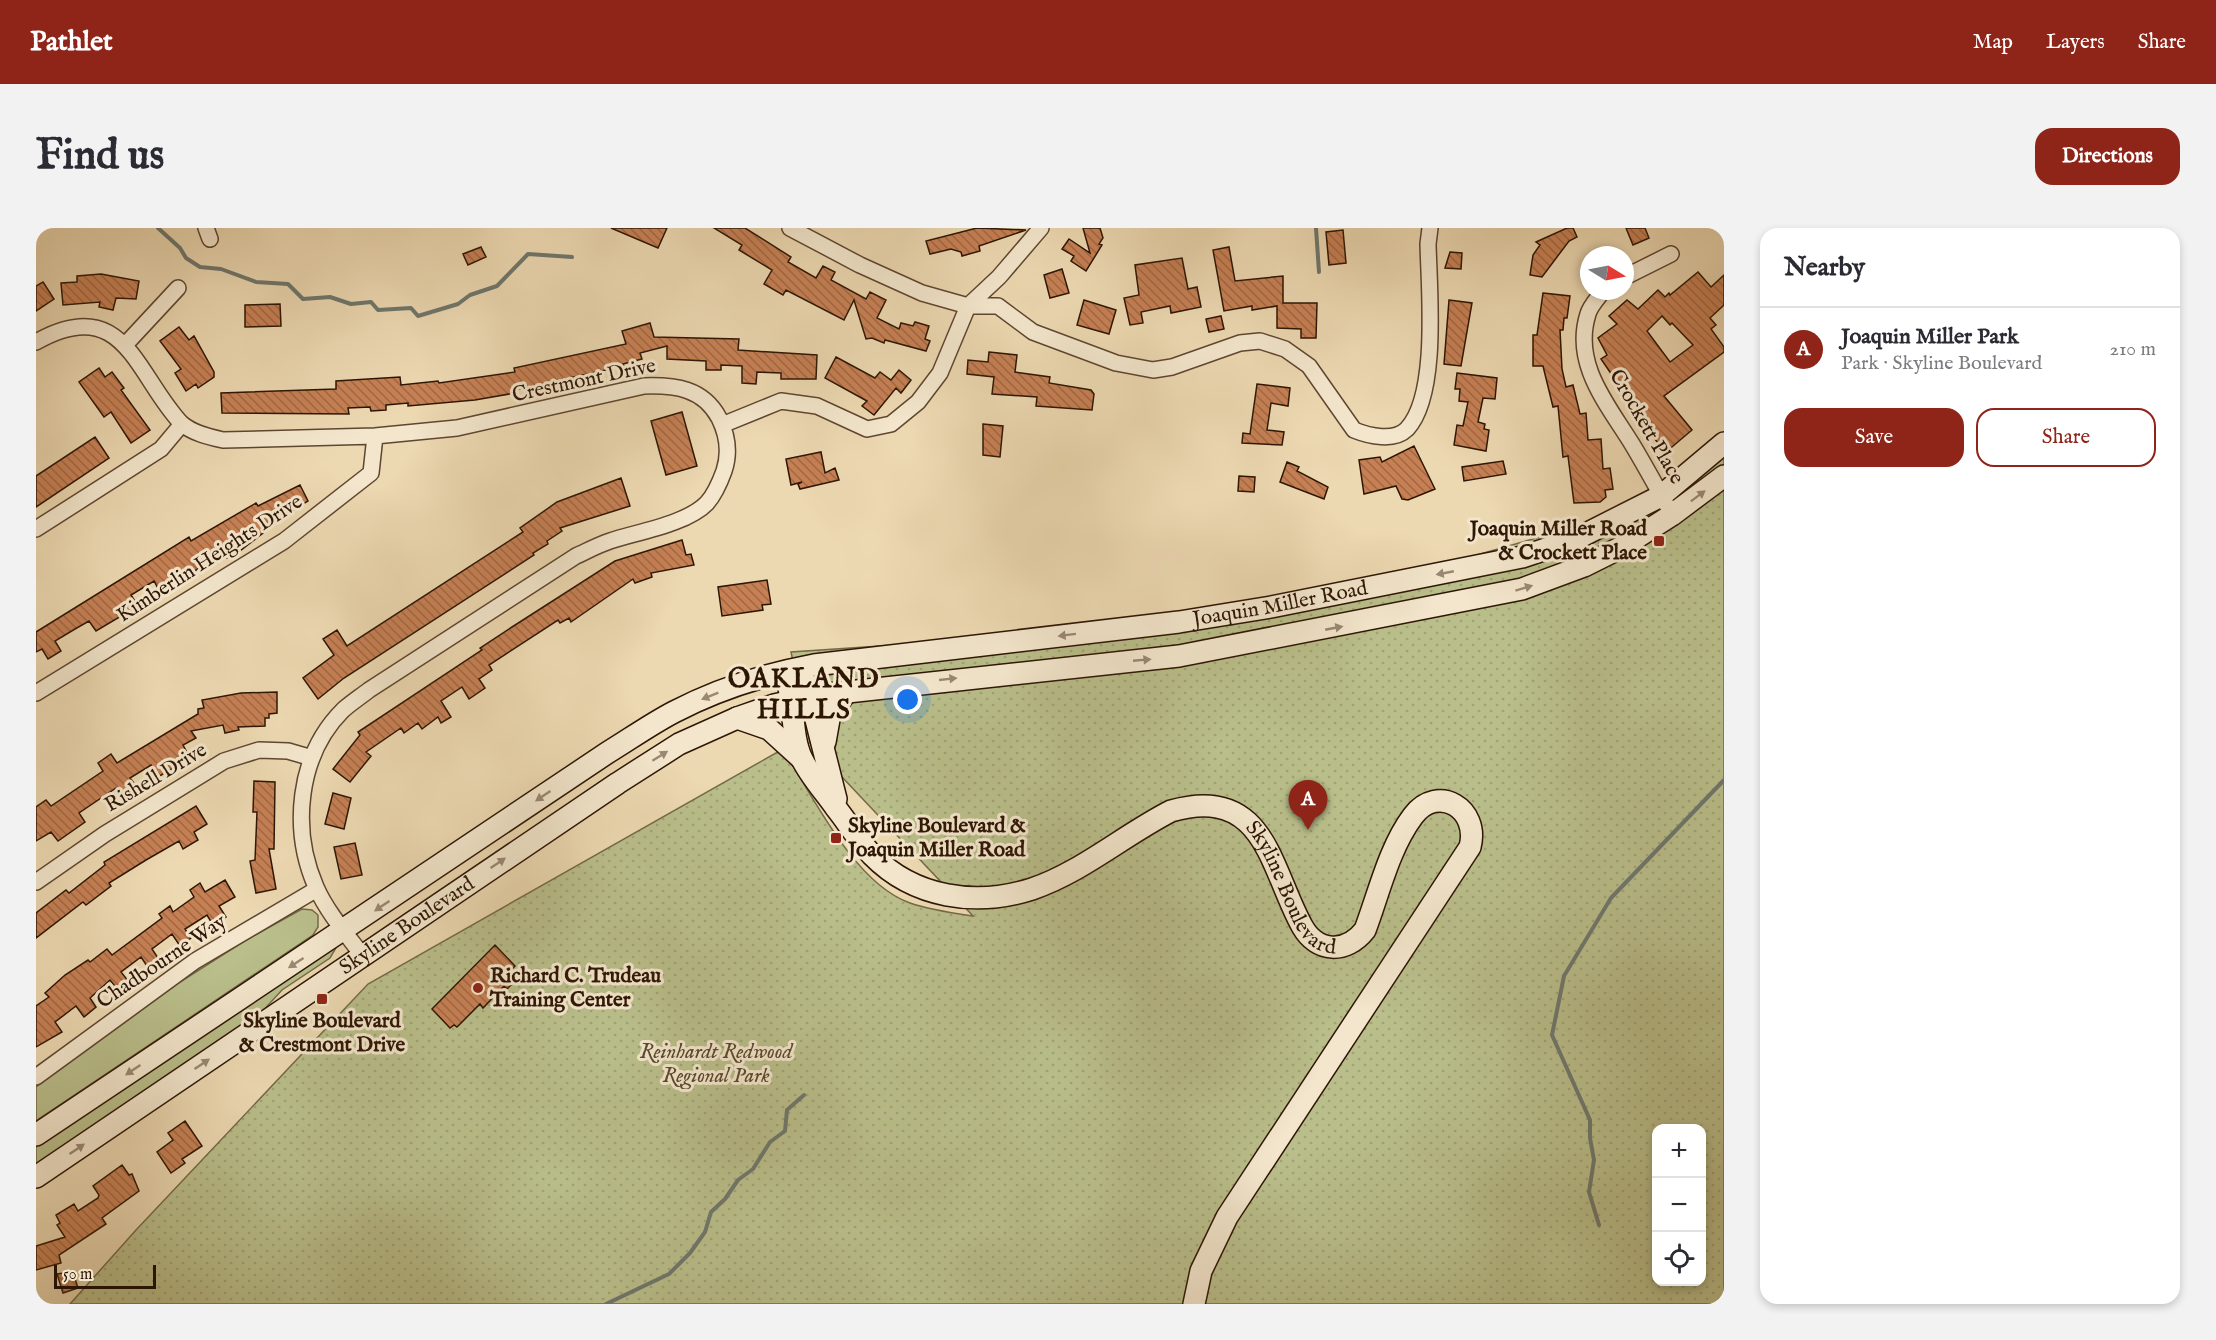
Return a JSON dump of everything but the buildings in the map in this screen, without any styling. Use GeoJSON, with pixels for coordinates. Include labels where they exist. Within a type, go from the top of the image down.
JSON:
{"type":"FeatureCollection","features":[{"type":"Feature","properties":{"kind":"main road","name":"Joaquin Miller Road"},"geometry":{"type":"LineString","coordinates":[[794,669],[1179,622],[1442,574],[1522,557],[1576,539],[1661,496],[1724,443]]}},
{"type":"Feature","properties":{"kind":"main road","name":"Joaquin Miller Road"},"geometry":{"type":"LineString","coordinates":[[801,699],[848,690],[1179,656],[1522,589],[1584,566],[1672,515],[1724,476]]}},
{"type":"Feature","properties":{"kind":"main road","name":"Skyline Boulevard"},"geometry":{"type":"LineString","coordinates":[[36,1135],[345,931],[608,753],[673,712],[729,688],[794,669],[801,699],[825,752],[839,812]]}},
{"type":"Feature","properties":{"kind":"main road"},"geometry":{"type":"LineString","coordinates":[[825,752],[826,725],[830,714],[848,690]]}},
{"type":"Feature","properties":{"kind":"main road","name":"Skyline Boulevard"},"geometry":{"type":"LineString","coordinates":[[36,1178],[679,744],[737,718],[801,699]]}},
{"type":"Feature","properties":{"kind":"main road","name":"Skyline Boulevard"},"geometry":{"type":"LineString","coordinates":[[801,699],[801,759],[839,812],[872,855],[901,878],[941,894],[976,898],[998,897],[1043,884],[1171,811],[1183,808],[1212,807],[1238,816],[1259,835],[1275,859],[1302,926],[1319,945],[1335,948],[1351,944],[1365,930],[1398,842],[1415,813],[1432,802],[1442,801],[1459,806],[1466,814],[1473,835],[1470,847],[1227,1217],[1201,1271],[1194,1304]]}},
{"type":"Feature","properties":{"kind":"main road"},"geometry":{"type":"LineString","coordinates":[[737,718],[769,729],[801,759]]}},
{"type":"Feature","properties":{"kind":"street"},"geometry":{"type":"LineString","coordinates":[[790,228],[891,280],[922,293],[968,306],[998,306],[1033,332],[1075,350],[1116,363],[1153,370],[1190,363],[1223,348],[1260,341],[1285,349],[1309,366],[1354,430],[1365,434],[1390,437],[1406,430],[1418,409],[1426,383],[1429,359],[1428,244],[1430,228]]}},
{"type":"Feature","properties":{"kind":"street"},"geometry":{"type":"LineString","coordinates":[[722,425],[781,401],[817,406],[867,429],[891,424],[918,402],[940,373],[968,306],[999,277],[1041,228]]}},
{"type":"Feature","properties":{"kind":"street"},"geometry":{"type":"LineString","coordinates":[[1634,272],[1671,254]]}},
{"type":"Feature","properties":{"kind":"street"},"geometry":{"type":"LineString","coordinates":[[124,345],[178,288]]}},
{"type":"Feature","properties":{"kind":"street","name":"Crockett Place"},"geometry":{"type":"LineString","coordinates":[[1597,300],[1588,312],[1584,333],[1587,362],[1605,406],[1632,443],[1672,515]]}},
{"type":"Feature","properties":{"kind":"street"},"geometry":{"type":"LineString","coordinates":[[36,342],[60,330],[81,327],[103,331],[124,345],[139,360],[182,424],[161,449],[36,529]]}},
{"type":"Feature","properties":{"kind":"street","name":"Crestmont Drive"},"geometry":{"type":"LineString","coordinates":[[182,424],[206,436],[223,440],[375,436],[457,428],[645,386],[674,385],[698,393],[716,412],[722,425],[728,447],[725,466],[718,486],[707,504],[687,516],[607,542],[576,556],[369,690],[343,711],[322,737],[312,758],[303,798],[301,831],[305,854],[317,889],[363,956]]}},
{"type":"Feature","properties":{"kind":"street","name":"Kimberlin Heights Drive"},"geometry":{"type":"LineString","coordinates":[[36,693],[293,534],[371,473],[375,436]]}},
{"type":"Feature","properties":{"kind":"street","name":"Rishell Drive"},"geometry":{"type":"LineString","coordinates":[[36,882],[105,834],[224,761],[259,750],[288,751],[312,758]]}},
{"type":"Feature","properties":{"kind":"street","name":"Chadbourne Way"},"geometry":{"type":"LineString","coordinates":[[36,1077],[195,961],[317,889]]}},
{"type":"Feature","properties":{"kind":"green space","name":"Reinhardt Redwood Regional Park"},"geometry":{"type":"Polygon","coordinates":[[[1724,441],[1724,1304],[70,1304],[136,1230],[368,984],[783,749],[837,837],[871,878],[890,893],[910,903],[973,916],[810,743],[791,652],[1015,637],[1222,610],[1417,572],[1621,514],[1724,441]]]}},
{"type":"Feature","properties":{"kind":"green space"},"geometry":{"type":"Polygon","coordinates":[[[302,909],[312,910],[318,915],[318,927],[313,935],[36,1121],[36,1087],[180,982],[246,940],[302,909]]]}},
{"type":"Feature","properties":{"kind":"green space"},"geometry":{"type":"Polygon","coordinates":[[[337,946],[330,958],[282,990],[259,1015],[36,1166],[36,1145],[337,946]]]}},
{"type":"Feature","properties":{"kind":"waterway"},"geometry":{"type":"LineString","coordinates":[[158,228],[180,248],[186,258],[200,267],[221,269],[256,282],[288,284],[303,299],[330,297],[351,304],[371,302],[378,310],[411,308],[418,316],[458,304],[470,295],[497,286],[528,254],[572,257]]}},
{"type":"Feature","properties":{"kind":"waterway"},"geometry":{"type":"LineString","coordinates":[[1316,228],[1319,272]]}},
{"type":"Feature","properties":{"kind":"waterway"},"geometry":{"type":"LineString","coordinates":[[1599,1225],[1589,1192],[1594,1160],[1590,1120],[1552,1035],[1564,976],[1611,898],[1724,780]]}},
{"type":"Feature","properties":{"kind":"waterway"},"geometry":{"type":"LineString","coordinates":[[606,1304],[669,1274],[690,1253],[705,1232],[711,1212],[725,1199],[738,1180],[753,1169],[770,1142],[785,1131],[787,1110],[804,1095]]}},
{"type":"Feature","properties":{"kind":"place","name":"Joaquin Miller Road & Crockett Place"},"geometry":{"type":"Point","coordinates":[1659,541]}},
{"type":"Feature","properties":{"kind":"place","name":"Joaquin Miller Park"},"geometry":{"type":"Point","coordinates":[1308,830]}},
{"type":"Feature","properties":{"kind":"place","name":"Skyline Boulevard & Joaquin Miller Road"},"geometry":{"type":"Point","coordinates":[836,838]}},
{"type":"Feature","properties":{"kind":"place","name":"Richard C. Trudeau Training Center"},"geometry":{"type":"Point","coordinates":[478,988]}},
{"type":"Feature","properties":{"kind":"place","name":"Skyline Boulevard & Crestmont Drive"},"geometry":{"type":"Point","coordinates":[322,999]}},
{"type":"Feature","properties":{"kind":"district","name":"OAKLAND HILLS"},"geometry":{"type":"Point","coordinates":[804,696]}}]}
